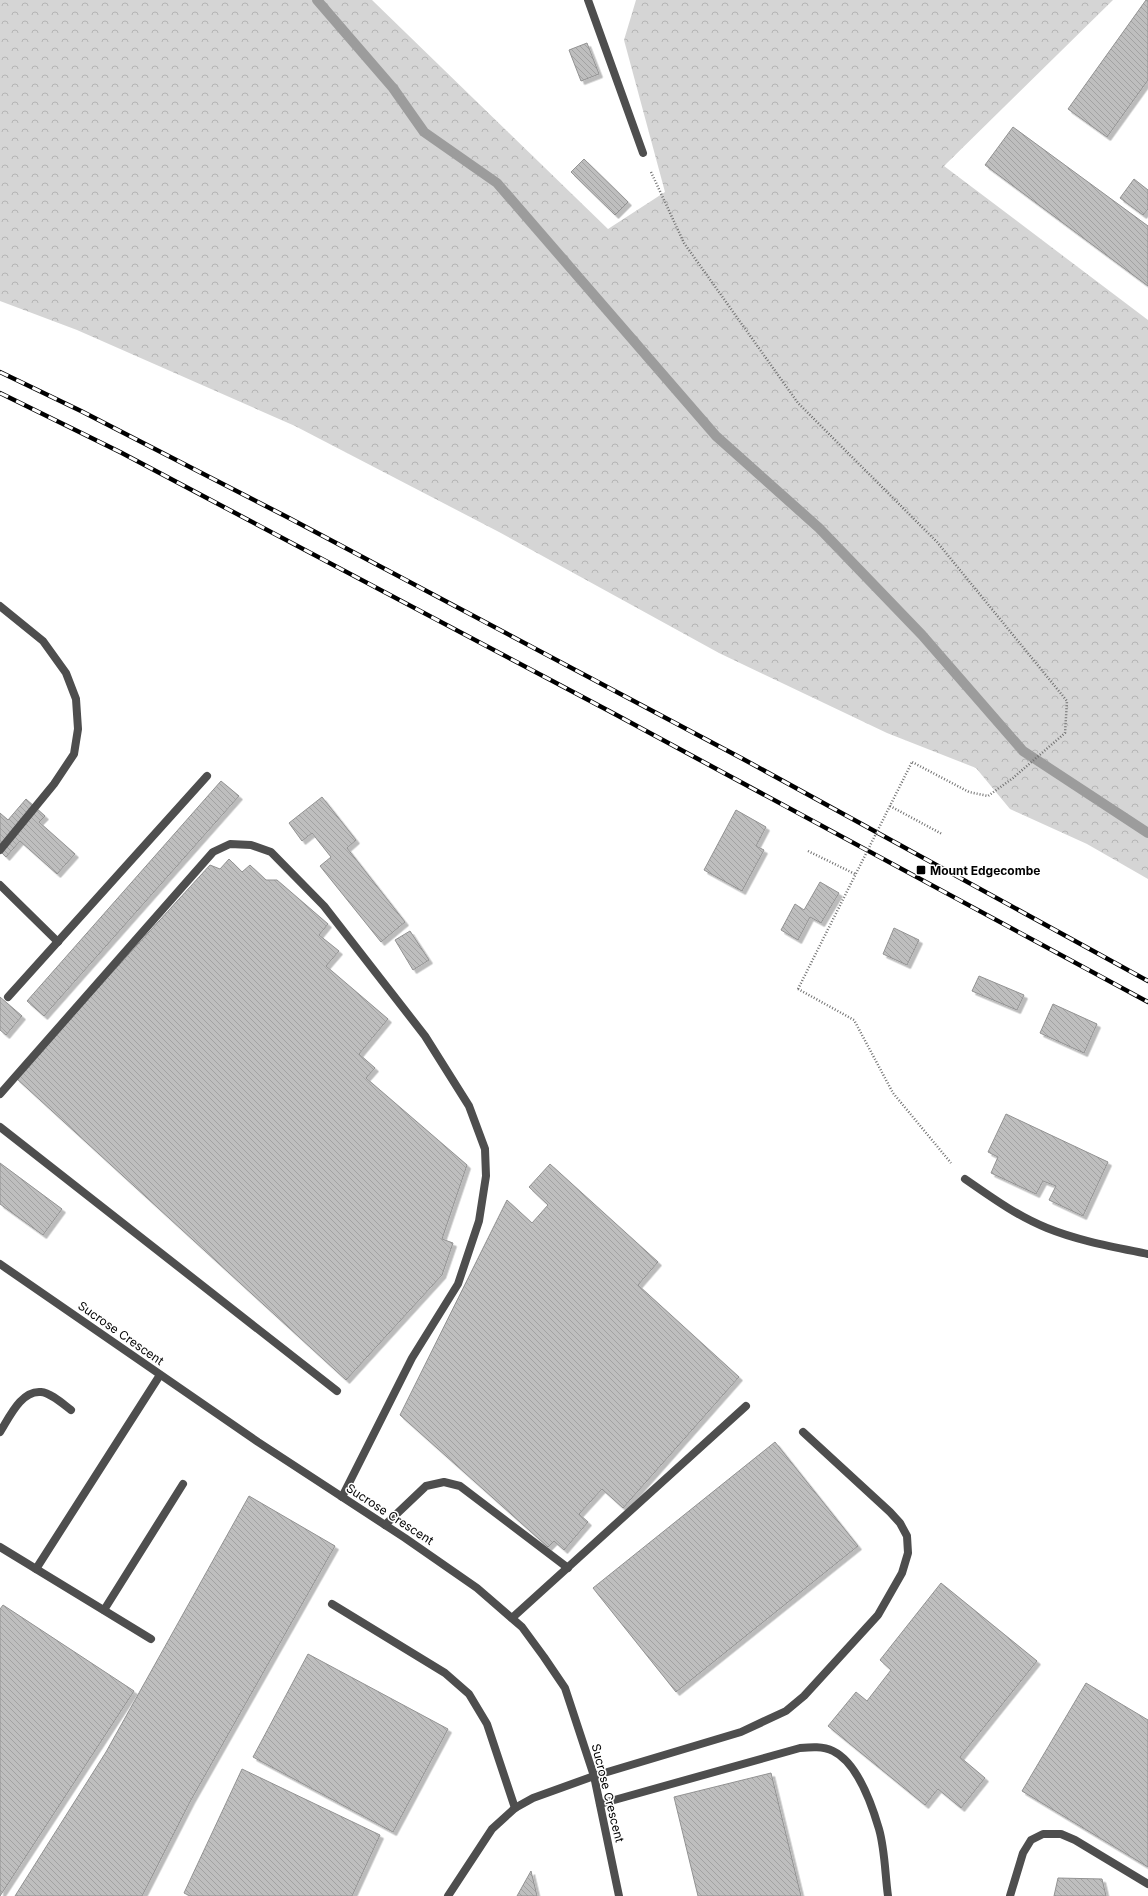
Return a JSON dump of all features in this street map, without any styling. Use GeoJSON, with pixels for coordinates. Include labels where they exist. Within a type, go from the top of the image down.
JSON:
{"type":"FeatureCollection","features":[{"type":"Feature","properties":{"kind":"lane"},"geometry":{"type":"LineString","coordinates":[[588,0],[643,153]]}},
{"type":"Feature","properties":{"kind":"lane"},"geometry":{"type":"LineString","coordinates":[[0,606],[43,642],[66,673],[76,699],[78,729],[74,754],[54,784],[0,850]]}},
{"type":"Feature","properties":{"kind":"lane"},"geometry":{"type":"LineString","coordinates":[[8,997],[207,776]]}},
{"type":"Feature","properties":{"kind":"lane"},"geometry":{"type":"LineString","coordinates":[[0,1094],[213,852],[230,844],[251,845],[271,852],[324,906],[425,1036],[469,1106],[486,1149],[486,1176],[479,1221],[458,1284],[412,1358],[342,1498]]}},
{"type":"Feature","properties":{"kind":"lane"},"geometry":{"type":"LineString","coordinates":[[0,885],[58,942]]}},
{"type":"Feature","properties":{"kind":"lane"},"geometry":{"type":"LineString","coordinates":[[0,1127],[337,1391]]}},
{"type":"Feature","properties":{"kind":"lane"},"geometry":{"type":"LineString","coordinates":[[965,1179],[1008,1208],[1046,1228],[1099,1244],[1148,1254]]}},
{"type":"Feature","properties":{"kind":"lane","name":"Sucrose Crescent"},"geometry":{"type":"LineString","coordinates":[[0,1264],[258,1442],[385,1525],[477,1588],[522,1627],[544,1656],[565,1688],[594,1776],[619,1896]]}},
{"type":"Feature","properties":{"kind":"lane"},"geometry":{"type":"LineString","coordinates":[[36,1569],[160,1375]]}},
{"type":"Feature","properties":{"kind":"lane"},"geometry":{"type":"LineString","coordinates":[[0,1432],[16,1406],[30,1394],[41,1392],[71,1410]]}},
{"type":"Feature","properties":{"kind":"lane"},"geometry":{"type":"LineString","coordinates":[[512,1618],[746,1406]]}},
{"type":"Feature","properties":{"kind":"lane"},"geometry":{"type":"LineString","coordinates":[[448,1896],[492,1829],[515,1808],[533,1798],[594,1776],[741,1732],[786,1711],[804,1696],[878,1615],[902,1573],[908,1553],[907,1536],[900,1523],[890,1512],[803,1432]]}},
{"type":"Feature","properties":{"kind":"lane"},"geometry":{"type":"LineString","coordinates":[[385,1525],[426,1486],[444,1482],[460,1486],[568,1568]]}},
{"type":"Feature","properties":{"kind":"lane"},"geometry":{"type":"LineString","coordinates":[[104,1610],[183,1484]]}},
{"type":"Feature","properties":{"kind":"lane"},"geometry":{"type":"LineString","coordinates":[[0,1548],[151,1639]]}},
{"type":"Feature","properties":{"kind":"lane"},"geometry":{"type":"LineString","coordinates":[[332,1604],[446,1672],[470,1694],[488,1724],[515,1808]]}},
{"type":"Feature","properties":{"kind":"lane"},"geometry":{"type":"LineString","coordinates":[[600,1804],[800,1748],[817,1747],[834,1751],[848,1764],[864,1786],[880,1830],[888,1896]]}},
{"type":"Feature","properties":{"kind":"lane"},"geometry":{"type":"LineString","coordinates":[[1010,1896],[1023,1854],[1031,1840],[1043,1834],[1061,1834],[1075,1840],[1148,1884]]}},
{"type":"Feature","properties":{"kind":"path"},"geometry":{"type":"LineString","coordinates":[[643,153],[684,243],[798,403],[936,542],[1067,702],[1065,733],[1013,778],[988,796],[969,792],[912,762],[798,989],[854,1020],[893,1093],[965,1179]]}},
{"type":"Feature","properties":{"kind":"path"},"geometry":{"type":"LineString","coordinates":[[890,806],[942,834]]}},
{"type":"Feature","properties":{"kind":"path"},"geometry":{"type":"LineString","coordinates":[[808,851],[855,874]]}},
{"type":"Feature","properties":{"kind":"green space"},"geometry":{"type":"Polygon","coordinates":[[[0,0],[372,0],[608,229],[665,192],[624,40],[636,0],[1113,0],[944,166],[1148,320],[1148,879],[1087,844],[1010,809],[976,768],[887,733],[719,653],[499,532],[295,426],[77,330],[0,301],[0,0]]]}},
{"type":"Feature","properties":{"kind":"building"},"geometry":{"type":"Polygon","coordinates":[[[1146,0],[1148,0],[1148,80],[1107,137],[1068,109],[1146,0]]]}},
{"type":"Feature","properties":{"kind":"building"},"geometry":{"type":"Polygon","coordinates":[[[587,43],[599,74],[581,81],[569,50],[587,43]]]}},
{"type":"Feature","properties":{"kind":"building"},"geometry":{"type":"Polygon","coordinates":[[[1013,127],[1148,226],[1148,286],[985,165],[1013,127]]]}},
{"type":"Feature","properties":{"kind":"building"},"geometry":{"type":"Polygon","coordinates":[[[584,159],[628,202],[615,215],[571,172],[584,159]]]}},
{"type":"Feature","properties":{"kind":"building"},"geometry":{"type":"Polygon","coordinates":[[[1134,179],[1148,190],[1148,209],[1143,215],[1120,198],[1134,179]]]}},
{"type":"Feature","properties":{"kind":"building"},"geometry":{"type":"Polygon","coordinates":[[[221,781],[239,796],[44,1016],[27,1001],[221,781]]]}},
{"type":"Feature","properties":{"kind":"building"},"geometry":{"type":"Polygon","coordinates":[[[322,797],[356,840],[347,848],[405,922],[381,942],[320,866],[331,857],[312,833],[302,841],[289,823],[322,797]]]}},
{"type":"Feature","properties":{"kind":"building"},"geometry":{"type":"Polygon","coordinates":[[[26,799],[45,816],[39,822],[75,854],[57,874],[20,841],[6,857],[0,851],[0,813],[8,820],[26,799]]]}},
{"type":"Feature","properties":{"kind":"building"},"geometry":{"type":"Polygon","coordinates":[[[736,810],[766,827],[756,846],[764,850],[742,891],[704,870],[736,810]]]}},
{"type":"Feature","properties":{"kind":"building"},"geometry":{"type":"Polygon","coordinates":[[[229,859],[242,872],[250,865],[266,880],[277,880],[328,924],[319,935],[339,951],[326,966],[388,1019],[359,1054],[375,1068],[366,1078],[467,1165],[442,1239],[453,1243],[442,1275],[346,1380],[16,1078],[210,865],[220,869],[229,859]]]}},
{"type":"Feature","properties":{"kind":"building"},"geometry":{"type":"Polygon","coordinates":[[[820,882],[839,893],[821,923],[810,917],[798,940],[781,930],[795,904],[804,910],[820,882]]]}},
{"type":"Feature","properties":{"kind":"building"},"geometry":{"type":"Polygon","coordinates":[[[894,928],[919,940],[907,965],[883,954],[894,928]]]}},
{"type":"Feature","properties":{"kind":"building"},"geometry":{"type":"Polygon","coordinates":[[[410,931],[429,960],[413,970],[395,940],[410,931]]]}},
{"type":"Feature","properties":{"kind":"building"},"geometry":{"type":"Polygon","coordinates":[[[979,976],[1024,995],[1017,1010],[972,991],[979,976]]]}},
{"type":"Feature","properties":{"kind":"building"},"geometry":{"type":"Polygon","coordinates":[[[0,997],[22,1016],[6,1035],[0,1030],[0,997]]]}},
{"type":"Feature","properties":{"kind":"building"},"geometry":{"type":"Polygon","coordinates":[[[1053,1004],[1097,1024],[1084,1053],[1040,1033],[1053,1004]]]}},
{"type":"Feature","properties":{"kind":"building"},"geometry":{"type":"Polygon","coordinates":[[[1006,1114],[1108,1162],[1083,1216],[1049,1200],[1056,1186],[1043,1181],[1036,1194],[991,1173],[998,1157],[988,1152],[1006,1114]]]}},
{"type":"Feature","properties":{"kind":"building"},"geometry":{"type":"Polygon","coordinates":[[[0,1163],[62,1209],[43,1235],[0,1204],[0,1163]]]}},
{"type":"Feature","properties":{"kind":"building"},"geometry":{"type":"Polygon","coordinates":[[[550,1164],[658,1262],[638,1285],[739,1377],[623,1508],[602,1489],[579,1514],[588,1522],[564,1550],[554,1541],[548,1547],[400,1415],[507,1200],[532,1223],[548,1205],[529,1187],[550,1164]]]}},
{"type":"Feature","properties":{"kind":"building"},"geometry":{"type":"Polygon","coordinates":[[[775,1442],[858,1546],[676,1692],[593,1588],[775,1442]]]}},
{"type":"Feature","properties":{"kind":"building"},"geometry":{"type":"Polygon","coordinates":[[[249,1496],[335,1546],[191,1800],[142,1896],[15,1896],[106,1752],[249,1496]]]}},
{"type":"Feature","properties":{"kind":"building"},"geometry":{"type":"Polygon","coordinates":[[[941,1583],[1037,1661],[960,1757],[985,1778],[961,1808],[938,1789],[925,1805],[828,1726],[856,1692],[867,1701],[891,1670],[880,1660],[941,1583]]]}},
{"type":"Feature","properties":{"kind":"building"},"geometry":{"type":"Polygon","coordinates":[[[3,1605],[134,1691],[0,1896],[0,1609],[3,1605]]]}},
{"type":"Feature","properties":{"kind":"building"},"geometry":{"type":"Polygon","coordinates":[[[308,1654],[448,1729],[393,1832],[253,1757],[308,1654]]]}},
{"type":"Feature","properties":{"kind":"building"},"geometry":{"type":"Polygon","coordinates":[[[1086,1683],[1148,1720],[1148,1867],[1022,1791],[1086,1683]]]}},
{"type":"Feature","properties":{"kind":"building"},"geometry":{"type":"Polygon","coordinates":[[[242,1769],[380,1835],[352,1896],[190,1896],[184,1893],[242,1769]]]}},
{"type":"Feature","properties":{"kind":"building"},"geometry":{"type":"Polygon","coordinates":[[[771,1773],[801,1896],[698,1896],[674,1797],[771,1773]]]}},
{"type":"Feature","properties":{"kind":"building"},"geometry":{"type":"Polygon","coordinates":[[[531,1871],[537,1896],[517,1896],[531,1871]]]}},
{"type":"Feature","properties":{"kind":"building"},"geometry":{"type":"Polygon","coordinates":[[[1058,1878],[1102,1879],[1106,1896],[1054,1896],[1058,1878]]]}},
{"type":"Feature","properties":{"kind":"waterway"},"geometry":{"type":"LineString","coordinates":[[317,0],[393,88],[424,132],[497,183],[716,436],[819,528],[922,635],[1023,751],[1148,833]]}},
{"type":"Feature","properties":{"kind":"railway"},"geometry":{"type":"LineString","coordinates":[[0,372],[81,411],[289,518],[743,759],[1148,981]]}},
{"type":"Feature","properties":{"kind":"railway"},"geometry":{"type":"LineString","coordinates":[[0,393],[120,452],[611,712],[1148,1002]]}},
{"type":"Feature","properties":{"kind":"place","name":"Mount Edgecombe"},"geometry":{"type":"Point","coordinates":[921,870]}}]}
